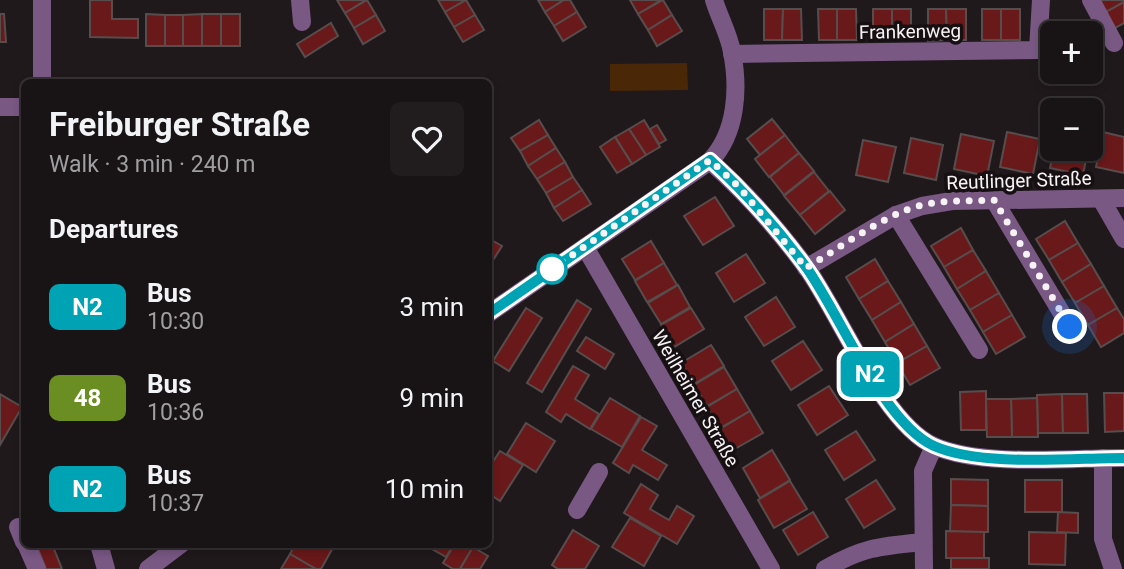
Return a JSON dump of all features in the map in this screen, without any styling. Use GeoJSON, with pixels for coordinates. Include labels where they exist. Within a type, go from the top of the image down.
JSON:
{"type":"FeatureCollection","features":[{"type":"Feature","properties":{"kind":"street"},"geometry":{"type":"LineString","coordinates":[[42,0],[42,79]]}},
{"type":"Feature","properties":{"kind":"street"},"geometry":{"type":"LineString","coordinates":[[300,0],[302,22]]}},
{"type":"Feature","properties":{"kind":"street"},"geometry":{"type":"LineString","coordinates":[[492,311],[710,160],[726,140],[734,100],[732,54],[714,0]]}},
{"type":"Feature","properties":{"kind":"street","name":"Frankenweg"},"geometry":{"type":"LineString","coordinates":[[732,54],[1038,50],[1041,0]]}},
{"type":"Feature","properties":{"kind":"street"},"geometry":{"type":"LineString","coordinates":[[1091,0],[1114,43]]}},
{"type":"Feature","properties":{"kind":"street"},"geometry":{"type":"LineString","coordinates":[[0,107],[21,107]]}},
{"type":"Feature","properties":{"kind":"street"},"geometry":{"type":"LineString","coordinates":[[710,160],[740,188],[806,268],[896,415],[916,435],[934,446],[959,455],[989,459],[1124,458]]}},
{"type":"Feature","properties":{"kind":"street","name":"Reutlinger Straße"},"geometry":{"type":"LineString","coordinates":[[806,268],[896,215],[922,206],[952,201],[1124,198]]}},
{"type":"Feature","properties":{"kind":"street"},"geometry":{"type":"LineString","coordinates":[[1101,199],[1124,239]]}},
{"type":"Feature","properties":{"kind":"street"},"geometry":{"type":"LineString","coordinates":[[994,200],[1070,327]]}},
{"type":"Feature","properties":{"kind":"street"},"geometry":{"type":"LineString","coordinates":[[896,215],[979,350]]}},
{"type":"Feature","properties":{"kind":"street","name":"Weilheimer Straße"},"geometry":{"type":"LineString","coordinates":[[585,247],[771,569]]}},
{"type":"Feature","properties":{"kind":"street"},"geometry":{"type":"LineString","coordinates":[[924,569],[923,471],[934,446]]}},
{"type":"Feature","properties":{"kind":"street"},"geometry":{"type":"LineString","coordinates":[[1102,458],[1103,538],[1113,569]]}},
{"type":"Feature","properties":{"kind":"street"},"geometry":{"type":"LineString","coordinates":[[577,509],[599,472]]}},
{"type":"Feature","properties":{"kind":"street"},"geometry":{"type":"LineString","coordinates":[[825,569],[851,554],[873,547],[923,542]]}},
{"type":"Feature","properties":{"kind":"street"},"geometry":{"type":"LineString","coordinates":[[28,548],[37,569]]}},
{"type":"Feature","properties":{"kind":"street"},"geometry":{"type":"LineString","coordinates":[[100,548],[106,569]]}},
{"type":"Feature","properties":{"kind":"street"},"geometry":{"type":"LineString","coordinates":[[148,569],[176,548]]}},
{"type":"Feature","properties":{"kind":"shaded area"},"geometry":{"type":"Polygon","coordinates":[[[687,63],[688,90],[610,91],[610,64],[687,63]]]}},
{"type":"Feature","properties":{"kind":"building"},"geometry":{"type":"Polygon","coordinates":[[[90,0],[112,0],[112,19],[138,19],[138,38],[90,37],[90,0]]]}},
{"type":"Feature","properties":{"kind":"building"},"geometry":{"type":"Polygon","coordinates":[[[337,0],[366,0],[345,13],[337,0]]]}},
{"type":"Feature","properties":{"kind":"building"},"geometry":{"type":"Polygon","coordinates":[[[367,0],[376,15],[354,28],[345,13],[367,0]]]}},
{"type":"Feature","properties":{"kind":"building"},"geometry":{"type":"Polygon","coordinates":[[[438,0],[466,0],[445,12],[438,0]]]}},
{"type":"Feature","properties":{"kind":"building"},"geometry":{"type":"Polygon","coordinates":[[[466,0],[475,15],[454,27],[445,12],[466,0]]]}},
{"type":"Feature","properties":{"kind":"building"},"geometry":{"type":"Polygon","coordinates":[[[538,0],[564,0],[545,12],[538,0]]]}},
{"type":"Feature","properties":{"kind":"building"},"geometry":{"type":"Polygon","coordinates":[[[564,0],[570,0],[577,12],[554,26],[545,12],[564,0]]]}},
{"type":"Feature","properties":{"kind":"building"},"geometry":{"type":"Polygon","coordinates":[[[630,0],[661,0],[638,14],[630,0]]]}},
{"type":"Feature","properties":{"kind":"building"},"geometry":{"type":"Polygon","coordinates":[[[663,0],[672,15],[648,30],[638,14],[663,0]]]}},
{"type":"Feature","properties":{"kind":"building"},"geometry":{"type":"Polygon","coordinates":[[[1099,0],[1124,0],[1124,2],[1106,12],[1099,0]]]}},
{"type":"Feature","properties":{"kind":"building"},"geometry":{"type":"Polygon","coordinates":[[[1124,2],[1124,23],[1115,28],[1106,12],[1124,2]]]}},
{"type":"Feature","properties":{"kind":"building"},"geometry":{"type":"Polygon","coordinates":[[[764,9],[783,9],[782,40],[764,40],[764,9]]]}},
{"type":"Feature","properties":{"kind":"building"},"geometry":{"type":"Polygon","coordinates":[[[783,9],[801,9],[802,40],[782,40],[783,9]]]}},
{"type":"Feature","properties":{"kind":"building"},"geometry":{"type":"Polygon","coordinates":[[[818,9],[837,9],[837,40],[819,40],[818,9]]]}},
{"type":"Feature","properties":{"kind":"building"},"geometry":{"type":"Polygon","coordinates":[[[837,9],[856,9],[857,40],[837,40],[837,9]]]}},
{"type":"Feature","properties":{"kind":"building"},"geometry":{"type":"Polygon","coordinates":[[[873,9],[892,9],[892,40],[873,40],[873,9]]]}},
{"type":"Feature","properties":{"kind":"building"},"geometry":{"type":"Polygon","coordinates":[[[892,9],[911,9],[911,40],[892,40],[892,9]]]}},
{"type":"Feature","properties":{"kind":"building"},"geometry":{"type":"Polygon","coordinates":[[[928,9],[946,9],[947,40],[928,41],[928,9]]]}},
{"type":"Feature","properties":{"kind":"building"},"geometry":{"type":"Polygon","coordinates":[[[946,9],[966,9],[966,40],[947,40],[946,9]]]}},
{"type":"Feature","properties":{"kind":"building"},"geometry":{"type":"Polygon","coordinates":[[[982,9],[1001,9],[1001,40],[982,40],[982,9]]]}},
{"type":"Feature","properties":{"kind":"building"},"geometry":{"type":"Polygon","coordinates":[[[1001,9],[1020,9],[1020,40],[1001,40],[1001,9]]]}},
{"type":"Feature","properties":{"kind":"building"},"geometry":{"type":"Polygon","coordinates":[[[577,12],[586,27],[563,41],[554,26],[577,12]]]}},
{"type":"Feature","properties":{"kind":"building"},"geometry":{"type":"Polygon","coordinates":[[[0,14],[4,14],[6,42],[0,42],[0,14]]]}},
{"type":"Feature","properties":{"kind":"building"},"geometry":{"type":"Polygon","coordinates":[[[146,14],[165,15],[165,46],[146,46],[146,14]]]}},
{"type":"Feature","properties":{"kind":"building"},"geometry":{"type":"Polygon","coordinates":[[[202,14],[202,46],[183,46],[183,15],[202,14]]]}},
{"type":"Feature","properties":{"kind":"building"},"geometry":{"type":"Polygon","coordinates":[[[202,14],[221,14],[221,46],[202,46],[202,14]]]}},
{"type":"Feature","properties":{"kind":"building"},"geometry":{"type":"Polygon","coordinates":[[[221,14],[240,14],[240,46],[221,46],[221,14]]]}},
{"type":"Feature","properties":{"kind":"building"},"geometry":{"type":"Polygon","coordinates":[[[165,15],[183,15],[183,46],[165,46],[165,15]]]}},
{"type":"Feature","properties":{"kind":"building"},"geometry":{"type":"Polygon","coordinates":[[[376,15],[385,31],[363,44],[354,28],[376,15]]]}},
{"type":"Feature","properties":{"kind":"building"},"geometry":{"type":"Polygon","coordinates":[[[475,15],[484,30],[463,42],[454,27],[475,15]]]}},
{"type":"Feature","properties":{"kind":"building"},"geometry":{"type":"Polygon","coordinates":[[[672,15],[682,31],[657,46],[648,30],[672,15]]]}},
{"type":"Feature","properties":{"kind":"building"},"geometry":{"type":"Polygon","coordinates":[[[331,23],[338,36],[305,57],[297,44],[331,23]]]}},
{"type":"Feature","properties":{"kind":"building"},"geometry":{"type":"Polygon","coordinates":[[[772,119],[785,135],[760,155],[747,139],[772,119]]]}},
{"type":"Feature","properties":{"kind":"building"},"geometry":{"type":"Polygon","coordinates":[[[539,120],[548,135],[520,151],[511,138],[539,120]]]}},
{"type":"Feature","properties":{"kind":"building"},"geometry":{"type":"Polygon","coordinates":[[[644,120],[660,147],[646,155],[629,129],[644,120]]]}},
{"type":"Feature","properties":{"kind":"building"},"geometry":{"type":"Polygon","coordinates":[[[657,125],[666,140],[659,144],[650,129],[657,125]]]}},
{"type":"Feature","properties":{"kind":"building"},"geometry":{"type":"Polygon","coordinates":[[[629,129],[646,155],[632,164],[615,137],[629,129]]]}},
{"type":"Feature","properties":{"kind":"building"},"geometry":{"type":"Polygon","coordinates":[[[1007,132],[1040,139],[1033,174],[1000,167],[1007,132]]]}},
{"type":"Feature","properties":{"kind":"building"},"geometry":{"type":"Polygon","coordinates":[[[1103,132],[1124,137],[1124,173],[1096,167],[1097,161],[1103,161],[1103,132]]]}},
{"type":"Feature","properties":{"kind":"building"},"geometry":{"type":"Polygon","coordinates":[[[961,134],[994,141],[987,176],[954,169],[961,134]]]}},
{"type":"Feature","properties":{"kind":"building"},"geometry":{"type":"Polygon","coordinates":[[[548,135],[556,148],[528,166],[520,151],[548,135]]]}},
{"type":"Feature","properties":{"kind":"building"},"geometry":{"type":"Polygon","coordinates":[[[785,135],[799,153],[769,177],[755,159],[785,135]]]}},
{"type":"Feature","properties":{"kind":"building"},"geometry":{"type":"Polygon","coordinates":[[[615,137],[632,164],[617,173],[600,147],[615,137]]]}},
{"type":"Feature","properties":{"kind":"building"},"geometry":{"type":"Polygon","coordinates":[[[911,138],[943,145],[936,180],[904,173],[911,138]]]}},
{"type":"Feature","properties":{"kind":"building"},"geometry":{"type":"Polygon","coordinates":[[[863,140],[896,147],[888,182],[856,175],[863,140]]]}},
{"type":"Feature","properties":{"kind":"building"},"geometry":{"type":"Polygon","coordinates":[[[556,148],[565,162],[537,179],[528,166],[556,148]]]}},
{"type":"Feature","properties":{"kind":"building"},"geometry":{"type":"Polygon","coordinates":[[[799,153],[814,171],[784,195],[770,177],[799,153]]]}},
{"type":"Feature","properties":{"kind":"building"},"geometry":{"type":"Polygon","coordinates":[[[1051,161],[1086,161],[1083,175],[1050,168],[1051,161]]]}},
{"type":"Feature","properties":{"kind":"building"},"geometry":{"type":"Polygon","coordinates":[[[565,162],[573,177],[546,193],[537,179],[565,162]]]}},
{"type":"Feature","properties":{"kind":"building"},"geometry":{"type":"Polygon","coordinates":[[[814,172],[829,191],[800,215],[784,196],[814,172]]]}},
{"type":"Feature","properties":{"kind":"building"},"geometry":{"type":"Polygon","coordinates":[[[573,177],[582,190],[554,208],[546,193],[573,177]]]}},
{"type":"Feature","properties":{"kind":"building"},"geometry":{"type":"Polygon","coordinates":[[[582,190],[591,204],[563,221],[554,208],[582,190]]]}},
{"type":"Feature","properties":{"kind":"building"},"geometry":{"type":"Polygon","coordinates":[[[830,191],[845,210],[815,234],[800,215],[830,191]]]}},
{"type":"Feature","properties":{"kind":"building"},"geometry":{"type":"Polygon","coordinates":[[[715,197],[734,226],[703,245],[684,216],[715,197]]]}},
{"type":"Feature","properties":{"kind":"building"},"geometry":{"type":"Polygon","coordinates":[[[1065,221],[1078,243],[1049,260],[1036,239],[1065,221]]]}},
{"type":"Feature","properties":{"kind":"building"},"geometry":{"type":"Polygon","coordinates":[[[961,228],[973,250],[944,267],[931,246],[961,228]]]}},
{"type":"Feature","properties":{"kind":"building"},"geometry":{"type":"Polygon","coordinates":[[[492,240],[502,246],[492,262],[492,240]]]}},
{"type":"Feature","properties":{"kind":"building"},"geometry":{"type":"Polygon","coordinates":[[[651,241],[664,263],[635,280],[622,259],[651,241]]]}},
{"type":"Feature","properties":{"kind":"building"},"geometry":{"type":"Polygon","coordinates":[[[1078,243],[1091,264],[1062,282],[1049,260],[1078,243]]]}},
{"type":"Feature","properties":{"kind":"building"},"geometry":{"type":"Polygon","coordinates":[[[973,250],[986,271],[957,289],[944,267],[973,250]]]}},
{"type":"Feature","properties":{"kind":"building"},"geometry":{"type":"Polygon","coordinates":[[[746,254],[765,283],[734,302],[716,273],[746,254]]]}},
{"type":"Feature","properties":{"kind":"building"},"geometry":{"type":"Polygon","coordinates":[[[875,259],[888,281],[859,299],[846,277],[875,259]]]}},
{"type":"Feature","properties":{"kind":"building"},"geometry":{"type":"Polygon","coordinates":[[[664,263],[677,285],[647,302],[635,281],[664,263]]]}},
{"type":"Feature","properties":{"kind":"building"},"geometry":{"type":"Polygon","coordinates":[[[1091,264],[1104,286],[1075,303],[1062,282],[1091,264]]]}},
{"type":"Feature","properties":{"kind":"building"},"geometry":{"type":"Polygon","coordinates":[[[986,271],[999,293],[970,310],[957,289],[986,271]]]}},
{"type":"Feature","properties":{"kind":"building"},"geometry":{"type":"Polygon","coordinates":[[[888,281],[901,302],[872,320],[859,299],[888,281]]]}},
{"type":"Feature","properties":{"kind":"building"},"geometry":{"type":"Polygon","coordinates":[[[678,285],[690,307],[661,324],[648,303],[678,285]]]}},
{"type":"Feature","properties":{"kind":"building"},"geometry":{"type":"Polygon","coordinates":[[[1104,286],[1117,308],[1088,325],[1075,303],[1104,286]]]}},
{"type":"Feature","properties":{"kind":"building"},"geometry":{"type":"Polygon","coordinates":[[[999,293],[1012,315],[983,332],[970,310],[999,293]]]}},
{"type":"Feature","properties":{"kind":"building"},"geometry":{"type":"Polygon","coordinates":[[[776,297],[795,327],[764,346],[745,317],[776,297]]]}},
{"type":"Feature","properties":{"kind":"building"},"geometry":{"type":"Polygon","coordinates":[[[577,300],[591,309],[542,392],[527,383],[577,300]]]}},
{"type":"Feature","properties":{"kind":"building"},"geometry":{"type":"Polygon","coordinates":[[[901,302],[914,324],[885,342],[872,320],[901,302]]]}},
{"type":"Feature","properties":{"kind":"building"},"geometry":{"type":"Polygon","coordinates":[[[526,308],[542,318],[509,371],[493,361],[526,308]]]}},
{"type":"Feature","properties":{"kind":"building"},"geometry":{"type":"Polygon","coordinates":[[[691,308],[704,329],[674,347],[661,325],[691,308]]]}},
{"type":"Feature","properties":{"kind":"building"},"geometry":{"type":"Polygon","coordinates":[[[1117,308],[1124,319],[1124,333],[1101,347],[1088,325],[1117,308]]]}},
{"type":"Feature","properties":{"kind":"building"},"geometry":{"type":"Polygon","coordinates":[[[1012,315],[1025,337],[996,354],[983,332],[1012,315]]]}},
{"type":"Feature","properties":{"kind":"building"},"geometry":{"type":"Polygon","coordinates":[[[914,324],[927,346],[897,363],[885,342],[914,324]]]}},
{"type":"Feature","properties":{"kind":"building"},"geometry":{"type":"Polygon","coordinates":[[[586,337],[614,354],[605,369],[577,351],[586,337]]]}},
{"type":"Feature","properties":{"kind":"building"},"geometry":{"type":"Polygon","coordinates":[[[803,341],[822,370],[791,390],[772,361],[803,341]]]}},
{"type":"Feature","properties":{"kind":"building"},"geometry":{"type":"Polygon","coordinates":[[[711,345],[724,366],[694,384],[681,363],[711,345]]]}},
{"type":"Feature","properties":{"kind":"building"},"geometry":{"type":"Polygon","coordinates":[[[927,346],[940,368],[910,385],[897,363],[927,346]]]}},
{"type":"Feature","properties":{"kind":"building"},"geometry":{"type":"Polygon","coordinates":[[[573,366],[589,375],[575,399],[599,414],[590,429],[566,414],[561,422],[546,412],[573,366]]]}},
{"type":"Feature","properties":{"kind":"building"},"geometry":{"type":"Polygon","coordinates":[[[724,367],[737,389],[707,406],[694,385],[724,367]]]}},
{"type":"Feature","properties":{"kind":"building"},"geometry":{"type":"Polygon","coordinates":[[[829,386],[848,415],[817,435],[798,405],[829,386]]]}},
{"type":"Feature","properties":{"kind":"building"},"geometry":{"type":"Polygon","coordinates":[[[737,389],[750,411],[720,428],[707,407],[737,389]]]}},
{"type":"Feature","properties":{"kind":"building"},"geometry":{"type":"Polygon","coordinates":[[[986,391],[986,430],[961,430],[960,392],[986,391]]]}},
{"type":"Feature","properties":{"kind":"building"},"geometry":{"type":"Polygon","coordinates":[[[1104,393],[1124,393],[1124,431],[1105,432],[1104,393]]]}},
{"type":"Feature","properties":{"kind":"building"},"geometry":{"type":"Polygon","coordinates":[[[0,394],[21,409],[0,445],[0,394]]]}},
{"type":"Feature","properties":{"kind":"building"},"geometry":{"type":"Polygon","coordinates":[[[1062,394],[1063,433],[1038,433],[1037,395],[1062,394]]]}},
{"type":"Feature","properties":{"kind":"building"},"geometry":{"type":"Polygon","coordinates":[[[1062,394],[1087,394],[1088,433],[1063,433],[1062,394]]]}},
{"type":"Feature","properties":{"kind":"building"},"geometry":{"type":"Polygon","coordinates":[[[610,398],[640,416],[622,447],[591,429],[610,398]]]}},
{"type":"Feature","properties":{"kind":"building"},"geometry":{"type":"Polygon","coordinates":[[[1037,398],[1038,437],[1012,437],[1011,399],[1037,398]]]}},
{"type":"Feature","properties":{"kind":"building"},"geometry":{"type":"Polygon","coordinates":[[[986,399],[1011,399],[1012,437],[987,437],[986,399]]]}},
{"type":"Feature","properties":{"kind":"building"},"geometry":{"type":"Polygon","coordinates":[[[750,411],[763,433],[733,450],[720,429],[750,411]]]}},
{"type":"Feature","properties":{"kind":"building"},"geometry":{"type":"Polygon","coordinates":[[[641,417],[657,426],[642,450],[667,465],[658,480],[633,465],[629,473],[613,463],[641,417]]]}},
{"type":"Feature","properties":{"kind":"building"},"geometry":{"type":"Polygon","coordinates":[[[526,423],[555,441],[536,472],[507,454],[526,423]]]}},
{"type":"Feature","properties":{"kind":"building"},"geometry":{"type":"Polygon","coordinates":[[[856,431],[875,460],[844,480],[825,450],[856,431]]]}},
{"type":"Feature","properties":{"kind":"building"},"geometry":{"type":"Polygon","coordinates":[[[772,450],[790,480],[760,498],[743,468],[772,450]]]}},
{"type":"Feature","properties":{"kind":"building"},"geometry":{"type":"Polygon","coordinates":[[[500,451],[523,465],[500,501],[492,496],[492,463],[500,451]]]}},
{"type":"Feature","properties":{"kind":"building"},"geometry":{"type":"Polygon","coordinates":[[[951,479],[988,480],[988,506],[951,505],[951,479]]]}},
{"type":"Feature","properties":{"kind":"building"},"geometry":{"type":"Polygon","coordinates":[[[876,480],[895,509],[864,528],[846,499],[876,480]]]}},
{"type":"Feature","properties":{"kind":"building"},"geometry":{"type":"Polygon","coordinates":[[[1025,480],[1062,480],[1062,512],[1025,512],[1025,480]]]}},
{"type":"Feature","properties":{"kind":"building"},"geometry":{"type":"Polygon","coordinates":[[[790,481],[807,509],[774,528],[758,500],[790,481]]]}},
{"type":"Feature","properties":{"kind":"building"},"geometry":{"type":"Polygon","coordinates":[[[641,484],[658,495],[650,509],[669,520],[677,506],[694,516],[677,544],[624,513],[641,484]]]}},
{"type":"Feature","properties":{"kind":"building"},"geometry":{"type":"Polygon","coordinates":[[[951,505],[988,506],[988,532],[950,532],[951,505]]]}},
{"type":"Feature","properties":{"kind":"building"},"geometry":{"type":"Polygon","coordinates":[[[813,512],[828,537],[798,555],[783,530],[813,512]]]}},
{"type":"Feature","properties":{"kind":"building"},"geometry":{"type":"Polygon","coordinates":[[[1058,512],[1078,513],[1078,533],[1057,532],[1058,512]]]}},
{"type":"Feature","properties":{"kind":"building"},"geometry":{"type":"Polygon","coordinates":[[[630,518],[661,536],[644,566],[612,547],[630,518]]]}},
{"type":"Feature","properties":{"kind":"building"},"geometry":{"type":"Polygon","coordinates":[[[573,530],[599,546],[585,569],[558,569],[552,565],[573,530]]]}},
{"type":"Feature","properties":{"kind":"building"},"geometry":{"type":"Polygon","coordinates":[[[946,531],[984,532],[984,558],[946,558],[946,531]]]}},
{"type":"Feature","properties":{"kind":"building"},"geometry":{"type":"Polygon","coordinates":[[[1029,532],[1066,533],[1065,565],[1029,564],[1029,532]]]}},
{"type":"Feature","properties":{"kind":"building"},"geometry":{"type":"Polygon","coordinates":[[[38,548],[54,548],[62,569],[46,569],[38,548]]]}},
{"type":"Feature","properties":{"kind":"building"},"geometry":{"type":"Polygon","coordinates":[[[293,548],[333,548],[321,569],[316,569],[290,554],[293,548]]]}},
{"type":"Feature","properties":{"kind":"building"},"geometry":{"type":"Polygon","coordinates":[[[432,548],[452,548],[446,557],[432,548]]]}},
{"type":"Feature","properties":{"kind":"building"},"geometry":{"type":"Polygon","coordinates":[[[452,548],[473,548],[460,569],[453,569],[443,563],[452,548]]]}},
{"type":"Feature","properties":{"kind":"building"},"geometry":{"type":"Polygon","coordinates":[[[472,548],[488,556],[480,569],[460,569],[472,548]]]}},
{"type":"Feature","properties":{"kind":"building"},"geometry":{"type":"Polygon","coordinates":[[[290,554],[316,569],[281,569],[290,554]]]}},
{"type":"Feature","properties":{"kind":"building"},"geometry":{"type":"Polygon","coordinates":[[[951,558],[989,558],[989,569],[951,569],[951,558]]]}},
{"type":"Feature","properties":{"kind":"bus line","name":"N2"},"geometry":{"type":"LineString","coordinates":[[492,311],[710,160],[740,188],[806,268],[896,415],[916,435],[934,446],[959,455],[989,459],[1124,458]]}},
{"type":"Feature","properties":{"kind":"route"},"geometry":{"type":"LineString","coordinates":[[552,269],[710,160],[740,188],[806,268],[896,215],[922,206],[952,201],[994,200],[1070,327]]}}]}
